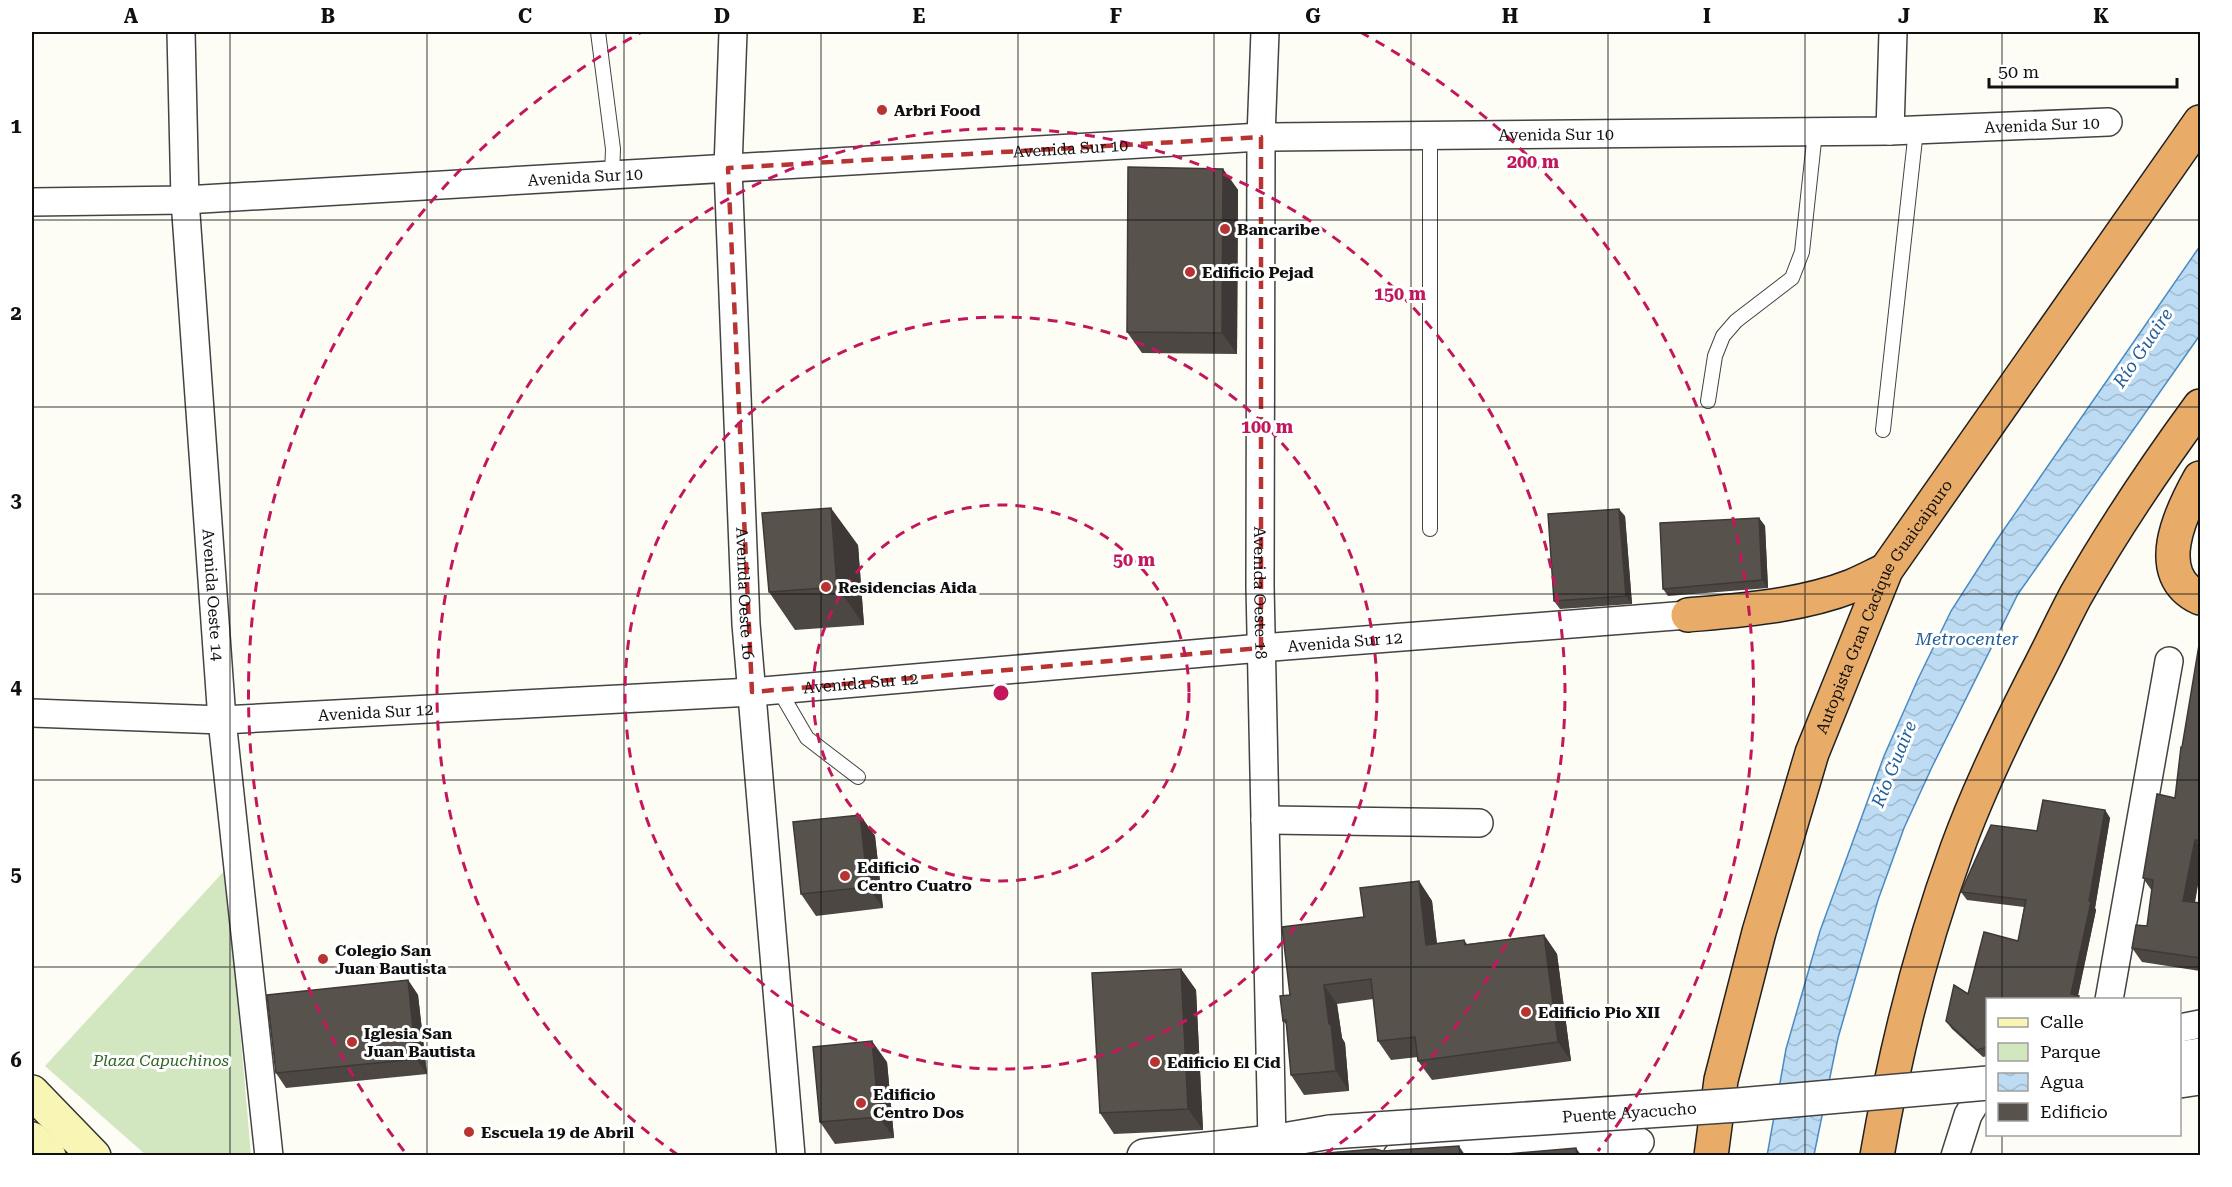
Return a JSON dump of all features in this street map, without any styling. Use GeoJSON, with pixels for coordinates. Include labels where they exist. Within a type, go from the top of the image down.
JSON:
{"type":"FeatureCollection","features":[{"type":"Feature","properties":{"kind":"highway","name":"Autopista Gran Cacique Guaicaipuro"},"geometry":{"type":"LineString","coordinates":[[1711,1155],[1721,1080],[1759,932],[1812,753],[1886,570],[2200,122]]}},
{"type":"Feature","properties":{"kind":"highway"},"geometry":{"type":"LineString","coordinates":[[1877,1155],[1927,940],[1957,848],[1983,784],[2076,596],[2130,509],[2200,406]]}},
{"type":"Feature","properties":{"kind":"highway"},"geometry":{"type":"LineString","coordinates":[[2200,478],[2183,508],[2172,560],[2176,577],[2200,598]]}},
{"type":"Feature","properties":{"kind":"highway"},"geometry":{"type":"LineString","coordinates":[[1688,615],[1743,610],[1810,598],[1852,586],[1886,570]]}},
{"type":"Feature","properties":{"kind":"main road"},"geometry":{"type":"LineString","coordinates":[[32,1092],[94,1155]]}},
{"type":"Feature","properties":{"kind":"main road"},"geometry":{"type":"LineString","coordinates":[[32,1139],[49,1155]]}},
{"type":"Feature","properties":{"kind":"street","name":"Avenida Oeste 14"},"geometry":{"type":"LineString","coordinates":[[181,32],[185,200],[222,720],[269,1155]]}},
{"type":"Feature","properties":{"kind":"street","name":"Avenida Oeste 16"},"geometry":{"type":"LineString","coordinates":[[734,32],[728,168],[746,624],[790,1155]]}},
{"type":"Feature","properties":{"kind":"street","name":"Avenida Oeste 18"},"geometry":{"type":"LineString","coordinates":[[1265,32],[1261,137],[1261,648],[1272,1149]]}},
{"type":"Feature","properties":{"kind":"street"},"geometry":{"type":"LineString","coordinates":[[1893,32],[1903,130]]}},
{"type":"Feature","properties":{"kind":"street","name":"Avenida Sur 10"},"geometry":{"type":"LineString","coordinates":[[32,202],[185,200],[1261,137],[1815,132],[2108,122]]}},
{"type":"Feature","properties":{"kind":"street","name":"Avenida Sur 12"},"geometry":{"type":"LineString","coordinates":[[32,713],[222,720],[752,692],[1261,648],[1688,615]]}},
{"type":"Feature","properties":{"kind":"street"},"geometry":{"type":"LineString","coordinates":[[2109,998],[2169,661]]}},
{"type":"Feature","properties":{"kind":"street"},"geometry":{"type":"LineString","coordinates":[[1265,820],[1479,823]]}},
{"type":"Feature","properties":{"kind":"street"},"geometry":{"type":"LineString","coordinates":[[2181,1028],[2200,1024]]}},
{"type":"Feature","properties":{"kind":"street"},"geometry":{"type":"LineString","coordinates":[[2181,1058],[2200,1054]]}},
{"type":"Feature","properties":{"kind":"street"},"geometry":{"type":"LineString","coordinates":[[2181,1084],[2200,1081]]}},
{"type":"Feature","properties":{"kind":"street","name":"Puente Ayacucho"},"geometry":{"type":"LineString","coordinates":[[1162,1154],[1272,1149],[1330,1132],[1738,1105],[1986,1082]]}},
{"type":"Feature","properties":{"kind":"street"},"geometry":{"type":"LineString","coordinates":[[1955,1155],[1978,1114],[1986,1088]]}},
{"type":"Feature","properties":{"kind":"street"},"geometry":{"type":"LineString","coordinates":[[1398,1155],[1640,1142]]}},
{"type":"Feature","properties":{"kind":"lane"},"geometry":{"type":"LineString","coordinates":[[598,32],[613,149],[612,175]]}},
{"type":"Feature","properties":{"kind":"lane"},"geometry":{"type":"LineString","coordinates":[[1883,430],[1903,130]]}},
{"type":"Feature","properties":{"kind":"lane"},"geometry":{"type":"LineString","coordinates":[[1708,401],[1715,356],[1723,336],[1736,321],[1792,278],[1796,269],[1802,252],[1815,132]]}},
{"type":"Feature","properties":{"kind":"lane"},"geometry":{"type":"LineString","coordinates":[[1430,136],[1430,529]]}},
{"type":"Feature","properties":{"kind":"lane"},"geometry":{"type":"LineString","coordinates":[[779,690],[807,738],[858,777]]}},
{"type":"Feature","properties":{"kind":"highlighted area"},"geometry":{"type":"Polygon","coordinates":[[[1261,137],[1261,648],[752,692],[728,168],[1261,137]]]}},
{"type":"Feature","properties":{"kind":"green space","name":"Plaza Capuchinos"},"geometry":{"type":"Polygon","coordinates":[[[226,869],[251,1155],[146,1155],[45,1066],[226,869]]]}},
{"type":"Feature","properties":{"kind":"water","name":"Metrocenter"},"geometry":{"type":"Polygon","coordinates":[[[2200,246],[2200,335],[2018,594],[1904,828],[1878,900],[1838,1038],[1814,1155],[1767,1156],[1786,1049],[1820,931],[1884,756],[1918,679],[1951,611],[1996,541],[2200,246]]]}},
{"type":"Feature","properties":{"kind":"building","name":"Edificio Pejad"},"geometry":{"type":"Polygon","coordinates":[[[1128,167],[1223,169],[1222,333],[1127,332],[1128,167]]]}},
{"type":"Feature","properties":{"kind":"building"},"geometry":{"type":"Polygon","coordinates":[[[831,508],[837,587],[769,592],[762,513],[831,508]]]}},
{"type":"Feature","properties":{"kind":"building"},"geometry":{"type":"Polygon","coordinates":[[[1619,509],[1626,596],[1554,601],[1548,514],[1619,509]]]}},
{"type":"Feature","properties":{"kind":"building"},"geometry":{"type":"Polygon","coordinates":[[[1759,518],[1762,580],[1663,589],[1660,523],[1759,518]]]}},
{"type":"Feature","properties":{"kind":"building"},"geometry":{"type":"Polygon","coordinates":[[[2200,639],[2200,841],[2195,840],[2183,901],[2200,903],[2200,958],[2132,948],[2136,925],[2147,926],[2153,880],[2143,878],[2157,794],[2175,798],[2181,747],[2200,639]]]}},
{"type":"Feature","properties":{"kind":"building"},"geometry":{"type":"Polygon","coordinates":[[[2043,800],[2105,810],[2089,901],[2091,902],[2071,994],[2079,996],[2078,998],[1986,998],[1986,1048],[1977,1050],[1946,1021],[1954,985],[1968,994],[1984,932],[2018,941],[2026,900],[1961,892],[1991,825],[2037,831],[2043,800]]]}},
{"type":"Feature","properties":{"kind":"building"},"geometry":{"type":"Polygon","coordinates":[[[860,815],[868,887],[801,894],[793,822],[860,815]]]}},
{"type":"Feature","properties":{"kind":"building"},"geometry":{"type":"Polygon","coordinates":[[[1419,881],[1426,945],[1464,940],[1465,945],[1544,935],[1558,1042],[1418,1061],[1415,1037],[1378,1041],[1371,979],[1324,985],[1336,1071],[1291,1075],[1286,1020],[1283,1021],[1280,996],[1290,995],[1282,927],[1364,917],[1360,888],[1419,881]]]}},
{"type":"Feature","properties":{"kind":"building","name":"Edificio El Cid"},"geometry":{"type":"Polygon","coordinates":[[[1181,969],[1188,1109],[1100,1113],[1092,973],[1181,969]]]}},
{"type":"Feature","properties":{"kind":"building","name":"Iglesia San Juan Bautista"},"geometry":{"type":"Polygon","coordinates":[[[408,980],[416,1059],[276,1073],[267,995],[408,980]]]}},
{"type":"Feature","properties":{"kind":"building"},"geometry":{"type":"Polygon","coordinates":[[[872,1041],[879,1117],[820,1122],[813,1047],[872,1041]]]}},
{"type":"Feature","properties":{"kind":"building"},"geometry":{"type":"Polygon","coordinates":[[[1459,1146],[1460,1155],[1303,1155],[1375,1149],[1383,1151],[1459,1146]]]}},
{"type":"Feature","properties":{"kind":"building"},"geometry":{"type":"Polygon","coordinates":[[[1576,1148],[1577,1155],[1496,1155],[1576,1148]]]}},
{"type":"Feature","properties":{"kind":"place","name":"Arbri Food"},"geometry":{"type":"Point","coordinates":[882,110]}},
{"type":"Feature","properties":{"kind":"place","name":"Bancaribe"},"geometry":{"type":"Point","coordinates":[1225,229]}},
{"type":"Feature","properties":{"kind":"place","name":"Edificio Pejad"},"geometry":{"type":"Point","coordinates":[1190,272]}},
{"type":"Feature","properties":{"kind":"place","name":"Residencias Aida"},"geometry":{"type":"Point","coordinates":[826,587]}},
{"type":"Feature","properties":{"kind":"place","name":"Edificio Centro Cuatro"},"geometry":{"type":"Point","coordinates":[845,876]}},
{"type":"Feature","properties":{"kind":"place","name":"Colegio San Juan Bautista"},"geometry":{"type":"Point","coordinates":[323,959]}},
{"type":"Feature","properties":{"kind":"place","name":"Edificio Pio XII"},"geometry":{"type":"Point","coordinates":[1526,1012]}},
{"type":"Feature","properties":{"kind":"place","name":"Iglesia San Juan Bautista"},"geometry":{"type":"Point","coordinates":[352,1042]}},
{"type":"Feature","properties":{"kind":"place","name":"Edificio El Cid"},"geometry":{"type":"Point","coordinates":[1155,1062]}},
{"type":"Feature","properties":{"kind":"place","name":"Edificio Centro Dos"},"geometry":{"type":"Point","coordinates":[861,1103]}},
{"type":"Feature","properties":{"kind":"place","name":"Escuela 19 de Abril"},"geometry":{"type":"Point","coordinates":[469,1132]}},
{"type":"Feature","properties":{"kind":"water label","name":"Río Guaire"},"geometry":{"type":"Point","coordinates":[2143,348]}},
{"type":"Feature","properties":{"kind":"water label","name":"Río Guaire"},"geometry":{"type":"Point","coordinates":[1894,764]}}]}
